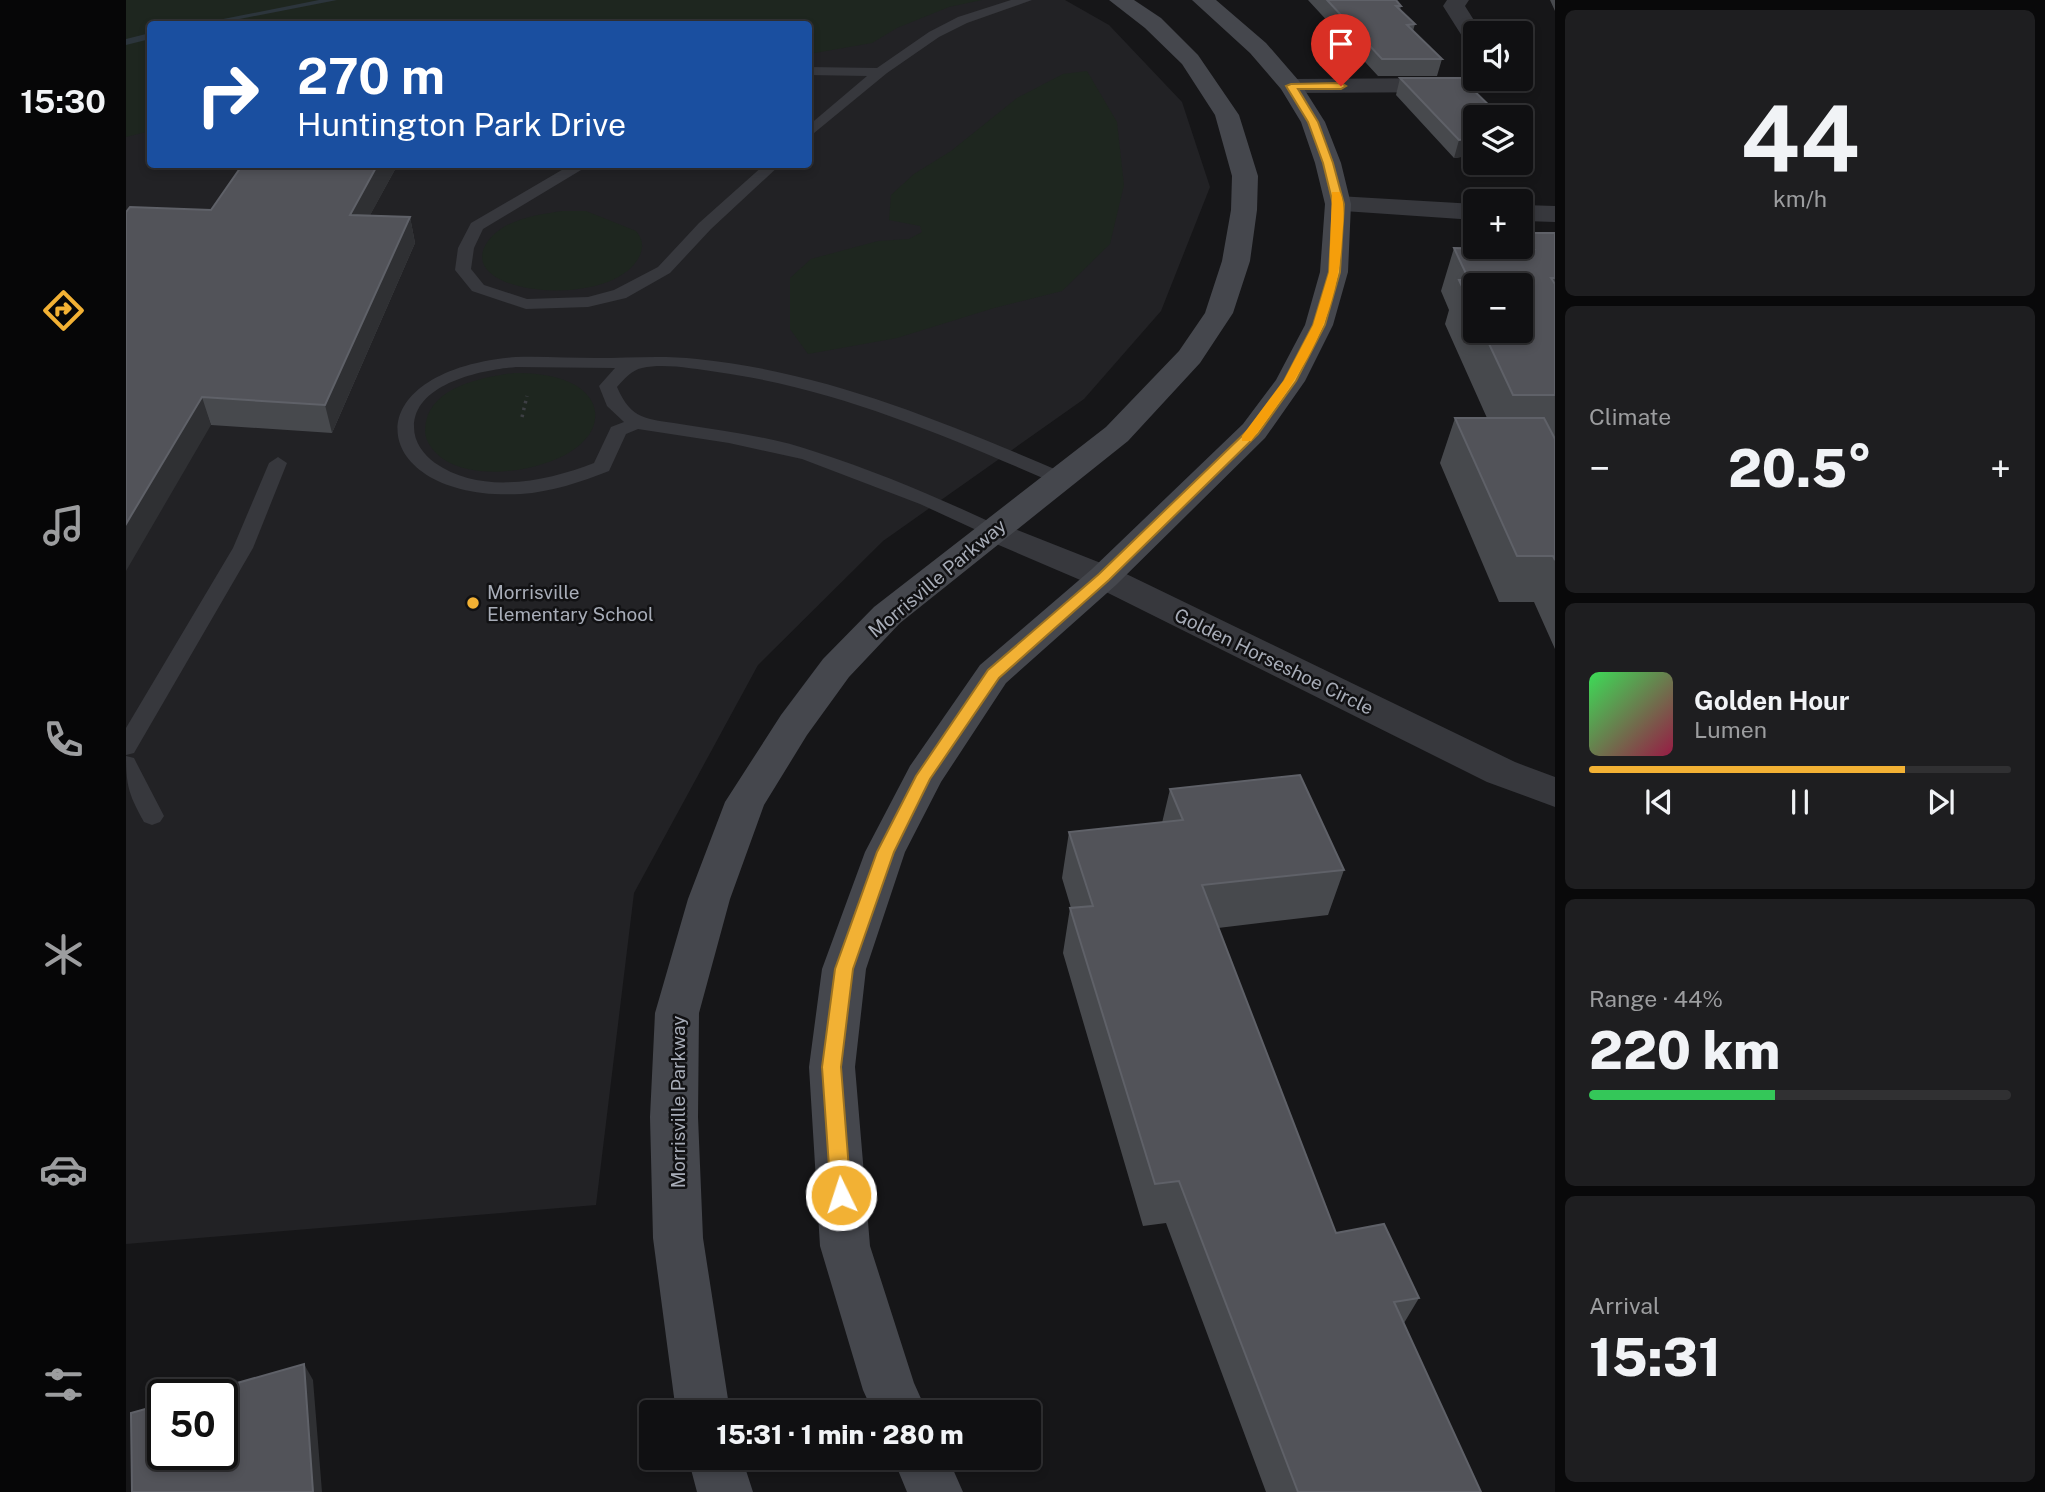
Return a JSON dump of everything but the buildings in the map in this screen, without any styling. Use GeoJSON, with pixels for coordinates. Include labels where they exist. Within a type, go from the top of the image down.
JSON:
{"type":"FeatureCollection","features":[{"type":"Feature","properties":{"kind":"main road","name":"Morrisville Parkway"},"geometry":{"type":"LineString","coordinates":[[701,1400],[678,1238],[674,1117],[677,1013],[709,899],[744,802],[794,725],[836,668],[887,615],[1117,434],[1190,357],[1219,313],[1236,261],[1244,210],[1245,176],[1227,115],[1190,60],[1153,23],[1119,0]]}},
{"type":"Feature","properties":{"kind":"main road"},"geometry":{"type":"LineString","coordinates":[[895,1400],[845,1246],[832,1067],[844,969],[885,852],[924,776],[993,674],[1104,577],[1254,431],[1290,381],[1319,325],[1334,272],[1338,204],[1328,163],[1313,122],[1291,86],[1258,48],[1203,0]]}},
{"type":"Feature","properties":{"kind":"main road"},"geometry":{"type":"LineString","coordinates":[[719,1470],[726,1492]]}},
{"type":"Feature","properties":{"kind":"main road"},"geometry":{"type":"LineString","coordinates":[[925,1470],[935,1492]]}},
{"type":"Feature","properties":{"kind":"street"},"geometry":{"type":"LineString","coordinates":[[1458,0],[1454,6],[1464,21]]}},
{"type":"Feature","properties":{"kind":"street"},"geometry":{"type":"LineString","coordinates":[[1291,86],[1463,85]]}},
{"type":"Feature","properties":{"kind":"street"},"geometry":{"type":"LineString","coordinates":[[1338,204],[1463,211]]}},
{"type":"Feature","properties":{"kind":"street"},"geometry":{"type":"LineString","coordinates":[[1533,213],[1555,214]]}},
{"type":"Feature","properties":{"kind":"street","name":"Golden Horseshoe Circle"},"geometry":{"type":"LineString","coordinates":[[992,530],[1104,577],[1501,772],[1555,792]]}},
{"type":"Feature","properties":{"kind":"lane"},"geometry":{"type":"LineString","coordinates":[[812,131],[913,45],[968,17],[996,6],[1026,0]]}},
{"type":"Feature","properties":{"kind":"lane"},"geometry":{"type":"LineString","coordinates":[[812,71],[880,72]]}},
{"type":"Feature","properties":{"kind":"lane"},"geometry":{"type":"LineString","coordinates":[[576,168],[477,226],[466,248],[463,270],[478,288],[526,304],[588,302],[620,294],[664,270],[705,226],[770,168]]}},
{"type":"Feature","properties":{"kind":"lane"},"geometry":{"type":"LineString","coordinates":[[636,423],[618,431],[602,467],[553,482],[509,488],[462,481],[436,471],[417,455],[404,437],[406,416],[414,402],[429,387],[454,374],[484,365],[522,361],[698,364],[832,390],[916,416],[1059,478]]}},
{"type":"Feature","properties":{"kind":"lane"},"geometry":{"type":"LineString","coordinates":[[635,364],[622,370],[608,386],[616,406],[636,423],[729,437],[808,456],[927,500],[992,530]]}},
{"type":"Feature","properties":{"kind":"lane"},"geometry":{"type":"LineString","coordinates":[[126,747],[243,548],[278,463]]}},
{"type":"Feature","properties":{"kind":"lane"},"geometry":{"type":"LineString","coordinates":[[126,764],[152,816]]}},
{"type":"Feature","properties":{"kind":"shaded area"},"geometry":{"type":"Polygon","coordinates":[[[126,0],[982,0],[949,7],[897,28],[872,43],[812,53],[812,21],[147,21],[147,132],[126,137],[126,0]]]}},
{"type":"Feature","properties":{"kind":"shaded area","name":"Morrisville Elementary School"},"geometry":{"type":"Polygon","coordinates":[[[572,0],[1065,0],[1109,25],[1182,102],[1210,187],[1161,311],[1084,399],[883,541],[758,665],[634,893],[596,1205],[126,1244],[126,65],[147,60],[147,168],[812,168],[812,21],[778,21],[572,0]]]}},
{"type":"Feature","properties":{"kind":"shaded area"},"geometry":{"type":"Polygon","coordinates":[[[1087,71],[1117,122],[1124,185],[1110,244],[1062,291],[994,308],[897,338],[808,354],[790,329],[790,278],[811,259],[878,241],[909,239],[922,232],[920,226],[889,220],[891,195],[914,174],[951,151],[1017,98],[1063,74],[1087,71]]]}},
{"type":"Feature","properties":{"kind":"shaded area"},"geometry":{"type":"Polygon","coordinates":[[[562,211],[586,211],[636,231],[642,242],[640,255],[625,273],[600,284],[571,290],[540,290],[512,284],[492,274],[482,259],[488,241],[495,234],[522,219],[562,211]]]}},
{"type":"Feature","properties":{"kind":"shaded area"},"geometry":{"type":"Polygon","coordinates":[[[514,373],[555,377],[575,385],[585,393],[595,412],[590,433],[582,443],[556,459],[519,470],[478,471],[459,467],[443,459],[429,444],[425,432],[426,422],[438,400],[475,381],[514,373]]]}},
{"type":"Feature","properties":{"kind":"waterway"},"geometry":{"type":"LineString","coordinates":[[218,21],[333,0]]}},
{"type":"Feature","properties":{"kind":"waterway"},"geometry":{"type":"LineString","coordinates":[[126,42],[147,37]]}},
{"type":"Feature","properties":{"kind":"slow traffic"},"geometry":{"type":"LineString","coordinates":[[1247,438],[1290,381],[1319,325],[1334,272],[1338,204],[1336,194]]}},
{"type":"Feature","properties":{"kind":"place","name":"Morrisville Elementary School"},"geometry":{"type":"Point","coordinates":[473,603]}},
{"type":"Feature","properties":{"kind":"route"},"geometry":{"type":"LineString","coordinates":[[841,1195],[832,1067],[844,969],[885,852],[924,776],[993,674],[1104,577],[1254,431],[1290,381],[1319,325],[1334,272],[1338,204],[1328,163],[1313,122],[1291,86],[1341,86]]}}]}
